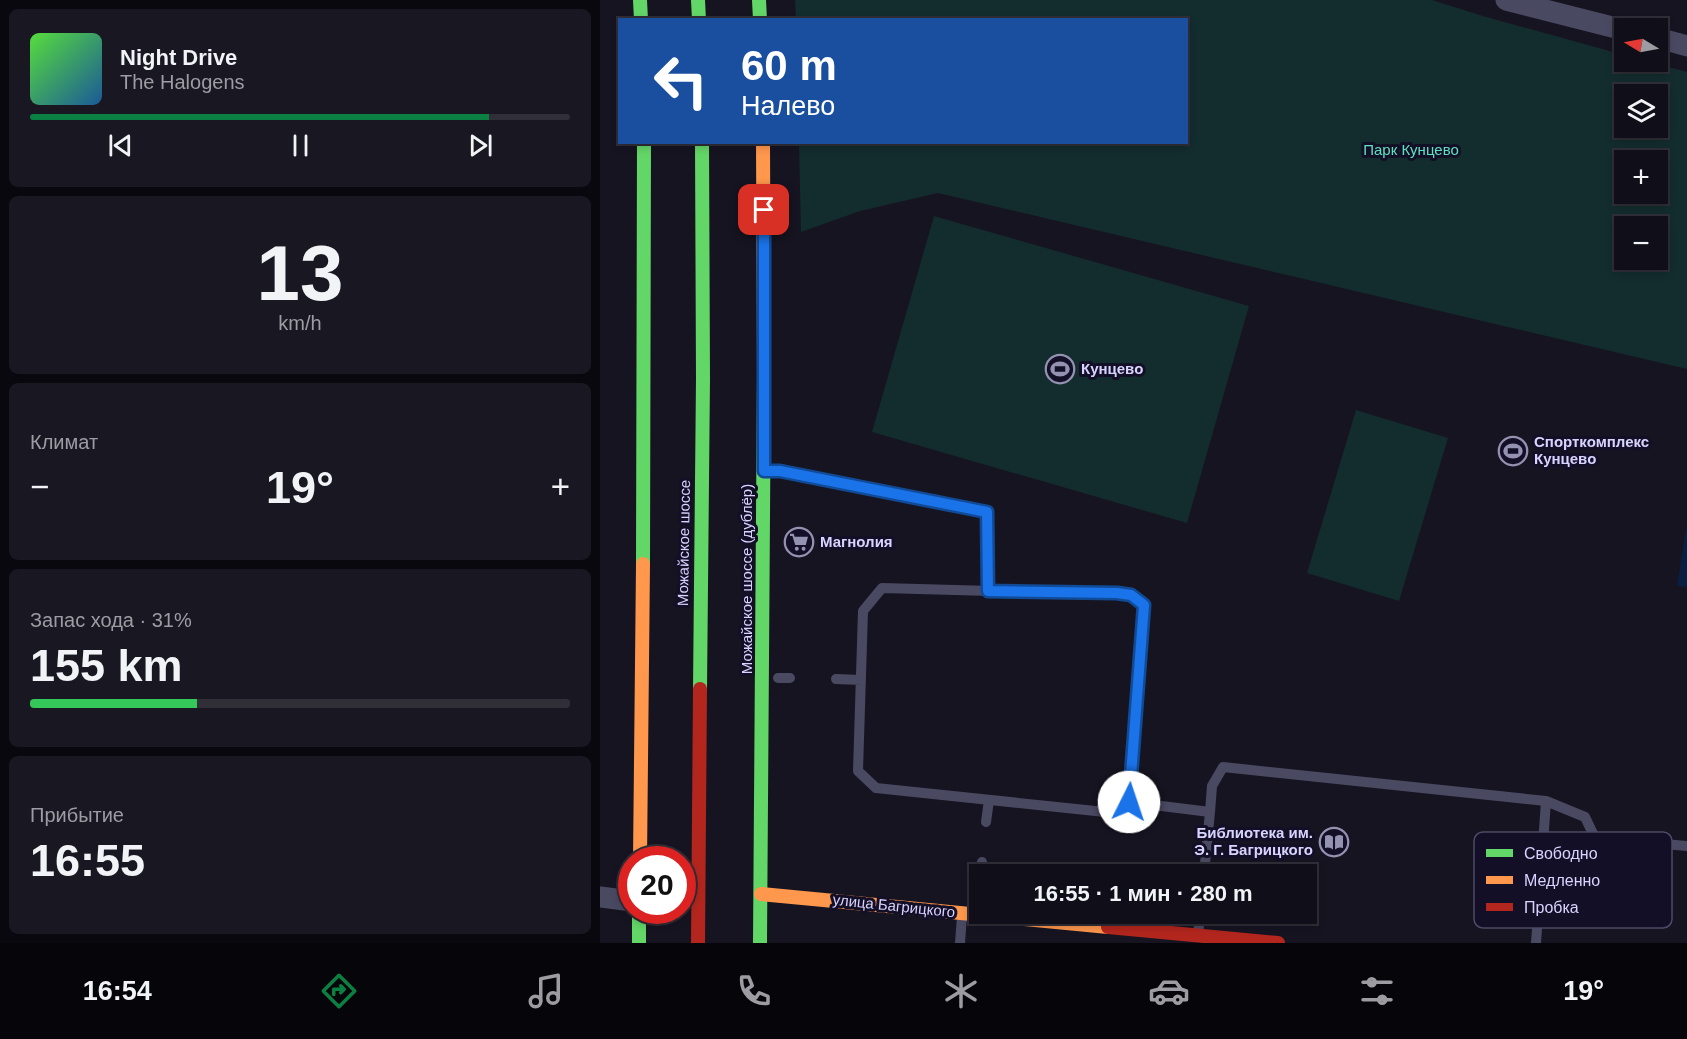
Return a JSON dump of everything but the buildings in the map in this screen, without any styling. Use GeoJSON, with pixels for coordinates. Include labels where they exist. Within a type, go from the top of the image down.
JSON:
{"type":"FeatureCollection","features":[{"type":"Feature","properties":{"kind":"main road"},"geometry":{"type":"LineString","coordinates":[[640,0],[641,18]]}},
{"type":"Feature","properties":{"kind":"main road"},"geometry":{"type":"LineString","coordinates":[[698,0],[699,18]]}},
{"type":"Feature","properties":{"kind":"main road"},"geometry":{"type":"LineString","coordinates":[[759,0],[760,18]]}},
{"type":"Feature","properties":{"kind":"main road"},"geometry":{"type":"LineString","coordinates":[[640,846],[644,144]]}},
{"type":"Feature","properties":{"kind":"main road","name":"Можайское шоссе"},"geometry":{"type":"LineString","coordinates":[[698,943],[703,378],[702,144]]}},
{"type":"Feature","properties":{"kind":"main road","name":"Можайское шоссе (дублёр)"},"geometry":{"type":"LineString","coordinates":[[760,943],[764,471],[763,144]]}},
{"type":"Feature","properties":{"kind":"main road","name":"улица Багрицкого"},"geometry":{"type":"LineString","coordinates":[[760,894],[962,913],[969,912]]}},
{"type":"Feature","properties":{"kind":"main road"},"geometry":{"type":"LineString","coordinates":[[639,924],[639,943]]}},
{"type":"Feature","properties":{"kind":"main road","name":"улица Багрицкого"},"geometry":{"type":"LineString","coordinates":[[1101,924],[1278,943]]}},
{"type":"Feature","properties":{"kind":"street"},"geometry":{"type":"LineString","coordinates":[[1506,0],[1614,27]]}},
{"type":"Feature","properties":{"kind":"street"},"geometry":{"type":"LineString","coordinates":[[1668,41],[1687,46]]}},
{"type":"Feature","properties":{"kind":"street"},"geometry":{"type":"LineString","coordinates":[[600,897],[618,899]]}},
{"type":"Feature","properties":{"kind":"lane"},"geometry":{"type":"LineString","coordinates":[[764,471],[780,471],[987,512],[988,591]]}},
{"type":"Feature","properties":{"kind":"lane"},"geometry":{"type":"LineString","coordinates":[[1129,802],[1144,605],[1131,595],[882,588],[863,611],[858,771],[876,788],[1105,812],[1129,802],[1210,812]]}},
{"type":"Feature","properties":{"kind":"lane"},"geometry":{"type":"LineString","coordinates":[[778,678],[790,678]]}},
{"type":"Feature","properties":{"kind":"lane"},"geometry":{"type":"LineString","coordinates":[[836,679],[861,680]]}},
{"type":"Feature","properties":{"kind":"lane"},"geometry":{"type":"LineString","coordinates":[[1205,864],[1212,786],[1223,767],[1546,801],[1585,817],[1592,832]]}},
{"type":"Feature","properties":{"kind":"lane"},"geometry":{"type":"LineString","coordinates":[[987,822],[989,800]]}},
{"type":"Feature","properties":{"kind":"lane"},"geometry":{"type":"LineString","coordinates":[[1544,832],[1546,801]]}},
{"type":"Feature","properties":{"kind":"lane"},"geometry":{"type":"LineString","coordinates":[[1672,845],[1687,846]]}},
{"type":"Feature","properties":{"kind":"lane"},"geometry":{"type":"LineString","coordinates":[[960,943],[962,913]]}},
{"type":"Feature","properties":{"kind":"lane"},"geometry":{"type":"LineString","coordinates":[[1198,935],[1199,924]]}},
{"type":"Feature","properties":{"kind":"lane"},"geometry":{"type":"LineString","coordinates":[[1536,943],[1537,928]]}},
{"type":"Feature","properties":{"kind":"green space","name":"Парк Кунцево"},"geometry":{"type":"Polygon","coordinates":[[[795,0],[1432,0],[1614,52],[1614,72],[1668,72],[1668,67],[1687,72],[1687,369],[938,193],[860,211],[801,232],[799,144],[1188,144],[1188,18],[796,18],[795,0]]]}},
{"type":"Feature","properties":{"kind":"green space","name":"Кунцево"},"geometry":{"type":"Polygon","coordinates":[[[934,216],[1249,306],[1187,523],[872,432],[934,216]]]}},
{"type":"Feature","properties":{"kind":"green space"},"geometry":{"type":"Polygon","coordinates":[[[1356,410],[1448,438],[1399,601],[1307,573],[1356,410]]]}},
{"type":"Feature","properties":{"kind":"water"},"geometry":{"type":"Polygon","coordinates":[[[1687,522],[1687,587],[1677,586],[1687,522]]]}},
{"type":"Feature","properties":{"kind":"traffic: fast"},"geometry":{"type":"LineString","coordinates":[[640,0],[641,18]]}},
{"type":"Feature","properties":{"kind":"traffic: fast"},"geometry":{"type":"LineString","coordinates":[[698,0],[699,18]]}},
{"type":"Feature","properties":{"kind":"traffic: fast"},"geometry":{"type":"LineString","coordinates":[[759,0],[760,18]]}},
{"type":"Feature","properties":{"kind":"traffic: fast"},"geometry":{"type":"LineString","coordinates":[[643,564],[644,144]]}},
{"type":"Feature","properties":{"kind":"traffic: fast"},"geometry":{"type":"LineString","coordinates":[[700,689],[703,378],[702,144]]}},
{"type":"Feature","properties":{"kind":"traffic: fast"},"geometry":{"type":"LineString","coordinates":[[760,943],[764,373]]}},
{"type":"Feature","properties":{"kind":"traffic: fast"},"geometry":{"type":"LineString","coordinates":[[639,924],[639,943]]}},
{"type":"Feature","properties":{"kind":"traffic: slow"},"geometry":{"type":"LineString","coordinates":[[763,144],[764,373]]}},
{"type":"Feature","properties":{"kind":"traffic: slow"},"geometry":{"type":"LineString","coordinates":[[640,846],[643,564]]}},
{"type":"Feature","properties":{"kind":"traffic: slow"},"geometry":{"type":"LineString","coordinates":[[761,894],[1108,927]]}},
{"type":"Feature","properties":{"kind":"traffic: jam"},"geometry":{"type":"LineString","coordinates":[[698,943],[700,689]]}},
{"type":"Feature","properties":{"kind":"traffic: jam"},"geometry":{"type":"LineString","coordinates":[[1108,927],[1278,943]]}},
{"type":"Feature","properties":{"kind":"place","name":"Кунцево"},"geometry":{"type":"Point","coordinates":[1060,369]}},
{"type":"Feature","properties":{"kind":"place","name":"Спорткомплекс Кунцево"},"geometry":{"type":"Point","coordinates":[1513,451]}},
{"type":"Feature","properties":{"kind":"place","name":"Магнолия"},"geometry":{"type":"Point","coordinates":[799,542]}},
{"type":"Feature","properties":{"kind":"place","name":"Библиотека им. Э. Г. Багрицкого"},"geometry":{"type":"Point","coordinates":[1334,842]}},
{"type":"Feature","properties":{"kind":"route"},"geometry":{"type":"LineString","coordinates":[[764,210],[764,471],[780,471],[987,512],[988,591],[1117,593],[1131,595],[1144,605],[1129,802]]}}]}
